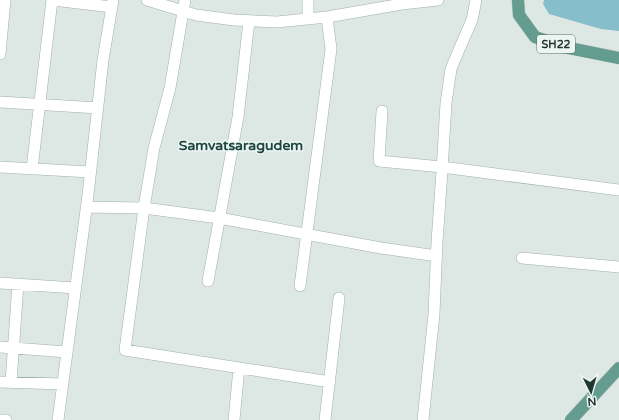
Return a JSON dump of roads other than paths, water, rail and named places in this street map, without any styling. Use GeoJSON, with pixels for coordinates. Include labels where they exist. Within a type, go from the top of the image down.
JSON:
{"type":"FeatureCollection","features":[{"type":"Feature","properties":{"kind":"main road","name":"SH22"},"geometry":{"type":"LineString","coordinates":[[518,0],[519,14],[535,37],[564,47],[619,58]]}},
{"type":"Feature","properties":{"kind":"main road"},"geometry":{"type":"LineString","coordinates":[[571,420],[619,368]]}},
{"type":"Feature","properties":{"kind":"street"},"geometry":{"type":"LineString","coordinates":[[0,54],[5,0]]}},
{"type":"Feature","properties":{"kind":"street"},"geometry":{"type":"LineString","coordinates":[[32,169],[53,0],[113,3],[103,60],[86,207],[58,420]]}},
{"type":"Feature","properties":{"kind":"street"},"geometry":{"type":"LineString","coordinates":[[147,0],[184,5],[196,15],[234,20],[277,22],[327,17],[395,3],[438,0]]}},
{"type":"Feature","properties":{"kind":"street"},"geometry":{"type":"LineString","coordinates":[[308,0],[308,19]]}},
{"type":"Feature","properties":{"kind":"street"},"geometry":{"type":"LineString","coordinates":[[423,420],[434,314],[446,103],[451,70],[472,20],[476,0]]}},
{"type":"Feature","properties":{"kind":"street"},"geometry":{"type":"LineString","coordinates":[[184,5],[170,88],[154,148],[144,208],[125,350],[330,382]]}},
{"type":"Feature","properties":{"kind":"street"},"geometry":{"type":"LineString","coordinates":[[300,286],[331,49],[327,17]]}},
{"type":"Feature","properties":{"kind":"street"},"geometry":{"type":"LineString","coordinates":[[208,281],[238,117],[249,21]]}},
{"type":"Feature","properties":{"kind":"street"},"geometry":{"type":"LineString","coordinates":[[0,102],[98,108]]}},
{"type":"Feature","properties":{"kind":"street"},"geometry":{"type":"LineString","coordinates":[[382,111],[379,161],[442,167],[619,190]]}},
{"type":"Feature","properties":{"kind":"street"},"geometry":{"type":"LineString","coordinates":[[0,167],[90,172]]}},
{"type":"Feature","properties":{"kind":"street"},"geometry":{"type":"LineString","coordinates":[[86,207],[144,208],[219,218],[381,248],[437,256]]}},
{"type":"Feature","properties":{"kind":"street"},"geometry":{"type":"LineString","coordinates":[[522,258],[619,267]]}},
{"type":"Feature","properties":{"kind":"street"},"geometry":{"type":"LineString","coordinates":[[0,283],[75,288]]}},
{"type":"Feature","properties":{"kind":"street"},"geometry":{"type":"LineString","coordinates":[[18,284],[13,348],[5,382],[62,384]]}},
{"type":"Feature","properties":{"kind":"street"},"geometry":{"type":"LineString","coordinates":[[325,420],[338,298]]}},
{"type":"Feature","properties":{"kind":"street"},"geometry":{"type":"LineString","coordinates":[[0,347],[67,352]]}},
{"type":"Feature","properties":{"kind":"street"},"geometry":{"type":"LineString","coordinates":[[234,420],[239,368]]}},
{"type":"Feature","properties":{"kind":"street"},"geometry":{"type":"LineString","coordinates":[[0,420],[6,420]]}},
{"type":"Feature","properties":{"kind":"water"},"geometry":{"type":"Polygon","coordinates":[[[544,0],[619,0],[619,31],[601,29],[549,14],[543,4],[544,0]]]}},
{"type":"Feature","properties":{"kind":"district","name":"Samvatsaragudem"},"geometry":{"type":"Point","coordinates":[241,145]}}]}
